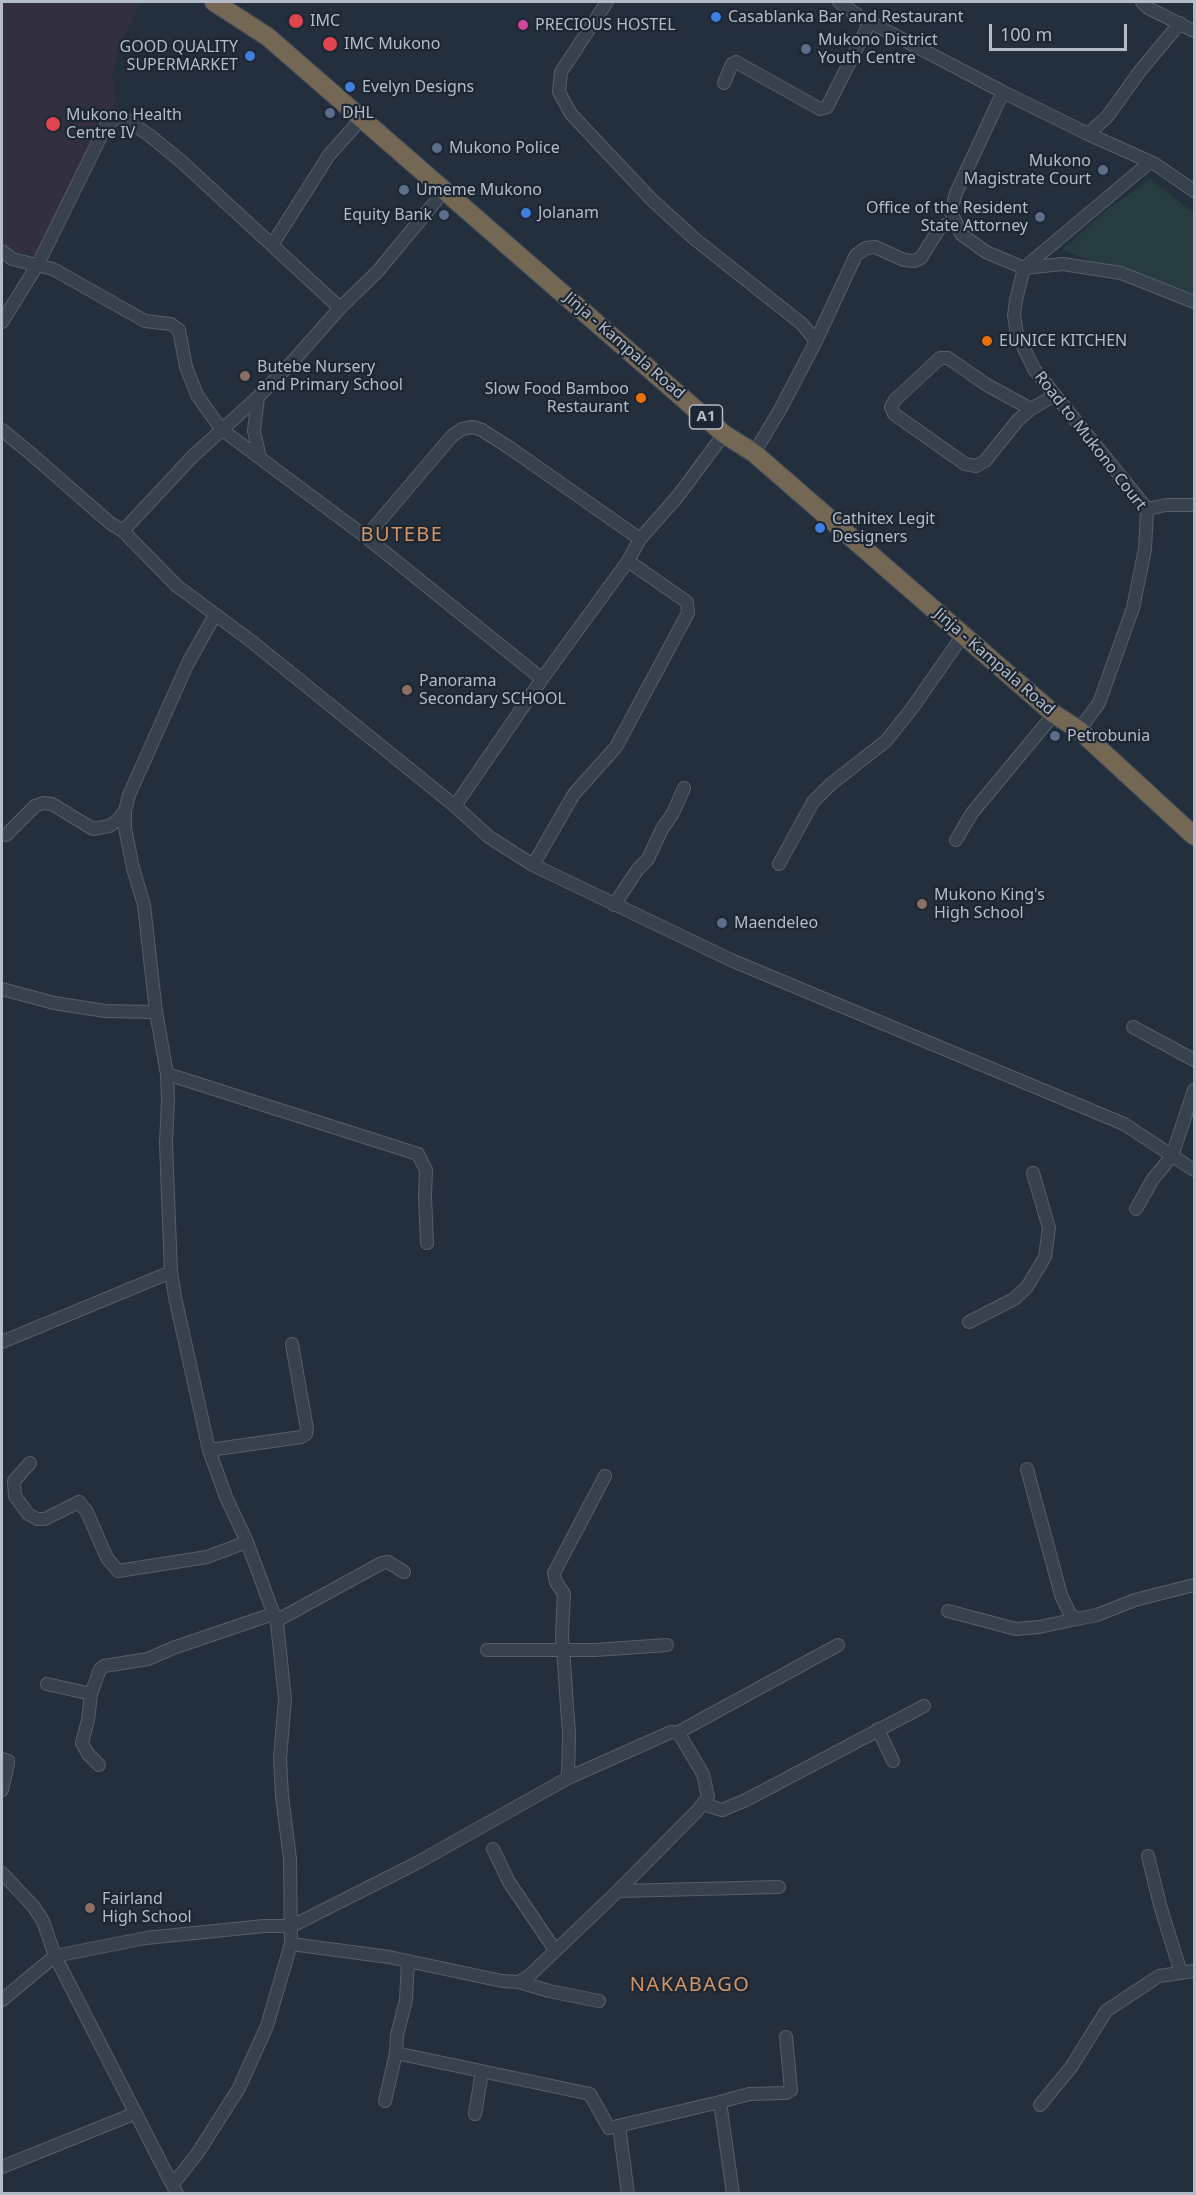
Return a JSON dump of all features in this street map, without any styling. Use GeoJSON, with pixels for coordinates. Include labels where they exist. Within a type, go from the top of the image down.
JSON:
{"type":"FeatureCollection","features":[{"type":"Feature","properties":{"kind":"highway","name":"Jinja - Kampala Road"},"geometry":{"type":"LineString","coordinates":[[214,2],[268,37],[724,434],[754,453],[1054,714],[1079,730],[1194,836]]}},
{"type":"Feature","properties":{"kind":"street"},"geometry":{"type":"LineString","coordinates":[[607,2],[561,72],[559,92],[571,114],[652,200],[696,240],[802,324],[816,341]]}},
{"type":"Feature","properties":{"kind":"street"},"geometry":{"type":"LineString","coordinates":[[839,2],[870,22],[1003,92],[1150,162],[1194,190]]}},
{"type":"Feature","properties":{"kind":"street"},"geometry":{"type":"LineString","coordinates":[[1142,2],[1148,8],[1194,30]]}},
{"type":"Feature","properties":{"kind":"street"},"geometry":{"type":"LineString","coordinates":[[724,83],[732,64],[736,62],[820,109],[827,106],[870,22]]}},
{"type":"Feature","properties":{"kind":"street"},"geometry":{"type":"LineString","coordinates":[[1088,134],[1107,117],[1140,71],[1180,23]]}},
{"type":"Feature","properties":{"kind":"street"},"geometry":{"type":"LineString","coordinates":[[1003,92],[956,193],[951,212],[961,234],[986,252],[1024,268],[1063,264],[1121,273],[1194,302]]}},
{"type":"Feature","properties":{"kind":"street"},"geometry":{"type":"LineString","coordinates":[[2,322],[38,264],[107,124],[119,117],[149,135],[182,162],[339,308]]}},
{"type":"Feature","properties":{"kind":"street"},"geometry":{"type":"LineString","coordinates":[[272,244],[329,155],[362,118]]}},
{"type":"Feature","properties":{"kind":"street"},"geometry":{"type":"LineString","coordinates":[[1024,268],[1150,162]]}},
{"type":"Feature","properties":{"kind":"street"},"geometry":{"type":"LineString","coordinates":[[123,531],[148,502],[221,429],[258,397],[339,308],[378,271],[445,190]]}},
{"type":"Feature","properties":{"kind":"street"},"geometry":{"type":"LineString","coordinates":[[754,453],[785,401],[816,341],[856,255],[875,247],[904,260],[914,261],[921,258],[939,230],[945,225],[956,225]]}},
{"type":"Feature","properties":{"kind":"street"},"geometry":{"type":"LineString","coordinates":[[2,251],[12,259],[53,269],[135,317],[145,321],[171,324],[179,330],[186,367],[197,395],[221,429],[366,537],[542,679]]}},
{"type":"Feature","properties":{"kind":"street","name":"Road to Mukono Court"},"geometry":{"type":"LineString","coordinates":[[1024,268],[1014,315],[1017,334],[1034,369],[1148,509],[1145,549],[1133,608],[1099,703],[1079,730]]}},
{"type":"Feature","properties":{"kind":"street"},"geometry":{"type":"LineString","coordinates":[[1031,409],[987,385],[948,358],[940,358],[895,400],[891,407],[894,414],[964,464],[976,466],[985,461],[1018,420],[1031,409],[1055,395]]}},
{"type":"Feature","properties":{"kind":"street"},"geometry":{"type":"LineString","coordinates":[[258,397],[254,430],[260,458]]}},
{"type":"Feature","properties":{"kind":"street"},"geometry":{"type":"LineString","coordinates":[[366,537],[452,436],[462,429],[473,428],[482,430],[510,448],[640,539]]}},
{"type":"Feature","properties":{"kind":"street"},"geometry":{"type":"LineString","coordinates":[[2,430],[110,523],[123,531],[177,586],[251,641],[455,806],[489,837],[533,865],[731,960],[1124,1124],[1194,1170]]}},
{"type":"Feature","properties":{"kind":"street"},"geometry":{"type":"LineString","coordinates":[[455,806],[542,679],[628,561],[640,539],[678,496],[724,434]]}},
{"type":"Feature","properties":{"kind":"street"},"geometry":{"type":"LineString","coordinates":[[1148,509],[1166,505],[1194,505]]}},
{"type":"Feature","properties":{"kind":"street"},"geometry":{"type":"LineString","coordinates":[[533,865],[574,794],[616,747],[688,613],[687,602],[628,561]]}},
{"type":"Feature","properties":{"kind":"street"},"geometry":{"type":"LineString","coordinates":[[175,2189],[239,2088],[267,2026],[291,1944],[292,1926],[290,1859],[280,1758],[285,1699],[275,1617],[247,1542],[208,1450],[171,1272],[166,1143],[167,1074],[156,1012],[144,904],[133,868],[125,828],[125,811],[129,795],[163,715],[188,663],[215,615]]}},
{"type":"Feature","properties":{"kind":"street"},"geometry":{"type":"LineString","coordinates":[[779,864],[813,802],[831,784],[886,741],[914,707],[963,635]]}},
{"type":"Feature","properties":{"kind":"street"},"geometry":{"type":"LineString","coordinates":[[956,840],[972,813],[1054,714]]}},
{"type":"Feature","properties":{"kind":"street"},"geometry":{"type":"LineString","coordinates":[[614,905],[638,869],[648,859],[684,788]]}},
{"type":"Feature","properties":{"kind":"street"},"geometry":{"type":"LineString","coordinates":[[6,835],[35,806],[43,803],[52,804],[93,829],[109,826],[117,821],[125,811]]}},
{"type":"Feature","properties":{"kind":"street"},"geometry":{"type":"LineString","coordinates":[[2,989],[54,1003],[95,1009],[156,1012]]}},
{"type":"Feature","properties":{"kind":"street"},"geometry":{"type":"LineString","coordinates":[[1133,1027],[1194,1060]]}},
{"type":"Feature","properties":{"kind":"street"},"geometry":{"type":"LineString","coordinates":[[167,1074],[418,1154],[426,1170],[427,1244]]}},
{"type":"Feature","properties":{"kind":"street"},"geometry":{"type":"LineString","coordinates":[[1136,1209],[1154,1179],[1172,1156],[1194,1089]]}},
{"type":"Feature","properties":{"kind":"street"},"geometry":{"type":"LineString","coordinates":[[969,1322],[1014,1299],[1027,1287],[1045,1257],[1049,1228],[1033,1173]]}},
{"type":"Feature","properties":{"kind":"street"},"geometry":{"type":"LineString","coordinates":[[2,1342],[171,1272]]}},
{"type":"Feature","properties":{"kind":"street"},"geometry":{"type":"LineString","coordinates":[[208,1450],[301,1437],[306,1434],[292,1344]]}},
{"type":"Feature","properties":{"kind":"street"},"geometry":{"type":"LineString","coordinates":[[30,1463],[14,1480],[15,1496],[28,1514],[37,1519],[45,1519],[79,1502],[87,1512],[107,1558],[118,1570],[207,1557],[247,1542]]}},
{"type":"Feature","properties":{"kind":"street"},"geometry":{"type":"LineString","coordinates":[[1027,1469],[1062,1594],[1070,1614],[1077,1619]]}},
{"type":"Feature","properties":{"kind":"street"},"geometry":{"type":"LineString","coordinates":[[568,1778],[569,1734],[563,1650],[564,1594],[556,1582],[554,1573],[605,1476]]}},
{"type":"Feature","properties":{"kind":"street"},"geometry":{"type":"LineString","coordinates":[[99,1765],[88,1754],[82,1743],[91,1694],[100,1669],[104,1666],[148,1659],[172,1648],[275,1617],[382,1563],[388,1562],[404,1572]]}},
{"type":"Feature","properties":{"kind":"street"},"geometry":{"type":"LineString","coordinates":[[948,1611],[1016,1629],[1039,1627],[1096,1615],[1135,1600],[1194,1585]]}},
{"type":"Feature","properties":{"kind":"street"},"geometry":{"type":"LineString","coordinates":[[487,1650],[595,1650],[667,1645]]}},
{"type":"Feature","properties":{"kind":"street"},"geometry":{"type":"LineString","coordinates":[[2,2000],[55,1956],[146,1938],[264,1926],[292,1926],[415,1864],[568,1778],[650,1740],[671,1732],[677,1733],[838,1645]]}},
{"type":"Feature","properties":{"kind":"street"},"geometry":{"type":"LineString","coordinates":[[47,1684],[91,1694]]}},
{"type":"Feature","properties":{"kind":"street"},"geometry":{"type":"LineString","coordinates":[[703,1803],[722,1810],[746,1800],[924,1706]]}},
{"type":"Feature","properties":{"kind":"street"},"geometry":{"type":"LineString","coordinates":[[878,1730],[893,1761]]}},
{"type":"Feature","properties":{"kind":"street"},"geometry":{"type":"LineString","coordinates":[[519,1982],[529,1976],[618,1891],[708,1797],[703,1774],[677,1733]]}},
{"type":"Feature","properties":{"kind":"street"},"geometry":{"type":"LineString","coordinates":[[2,1759],[8,1761],[9,1764],[2,1790]]}},
{"type":"Feature","properties":{"kind":"street"},"geometry":{"type":"LineString","coordinates":[[493,1849],[509,1882],[555,1950]]}},
{"type":"Feature","properties":{"kind":"street"},"geometry":{"type":"LineString","coordinates":[[1148,1856],[1181,1973]]}},
{"type":"Feature","properties":{"kind":"street"},"geometry":{"type":"LineString","coordinates":[[2,1874],[39,1914],[55,1956],[175,2189]]}},
{"type":"Feature","properties":{"kind":"street"},"geometry":{"type":"LineString","coordinates":[[618,1891],[779,1887]]}},
{"type":"Feature","properties":{"kind":"street"},"geometry":{"type":"LineString","coordinates":[[291,1944],[408,1961],[502,1981],[519,1982],[549,1991],[599,2001]]}},
{"type":"Feature","properties":{"kind":"street"},"geometry":{"type":"LineString","coordinates":[[385,2102],[406,2000],[408,1961]]}},
{"type":"Feature","properties":{"kind":"street"},"geometry":{"type":"LineString","coordinates":[[1041,2104],[1071,2066],[1106,2011],[1159,1976],[1194,1971]]}},
{"type":"Feature","properties":{"kind":"street"},"geometry":{"type":"LineString","coordinates":[[396,2053],[590,2094],[609,2128],[720,2103],[749,2094],[786,2093],[791,2090],[786,2037]]}},
{"type":"Feature","properties":{"kind":"street"},"geometry":{"type":"LineString","coordinates":[[475,2114],[482,2072]]}},
{"type":"Feature","properties":{"kind":"street"},"geometry":{"type":"LineString","coordinates":[[720,2103],[733,2193]]}},
{"type":"Feature","properties":{"kind":"street"},"geometry":{"type":"LineString","coordinates":[[2,2167],[136,2113]]}},
{"type":"Feature","properties":{"kind":"street"},"geometry":{"type":"LineString","coordinates":[[619,2127],[628,2193]]}},
{"type":"Feature","properties":{"kind":"shaded area","name":"Mukono Health Centre IV"},"geometry":{"type":"Polygon","coordinates":[[[2,2],[141,2],[117,51],[118,57],[112,74],[115,114],[42,255],[16,259],[2,249],[2,2]]]}},
{"type":"Feature","properties":{"kind":"green space"},"geometry":{"type":"Polygon","coordinates":[[[1150,179],[1194,213],[1194,300],[1062,250],[1108,209],[1150,179]]]}},
{"type":"Feature","properties":{"kind":"place","name":"Casablanka Bar and Restaurant"},"geometry":{"type":"Point","coordinates":[716,17]}},
{"type":"Feature","properties":{"kind":"place","name":"IMC"},"geometry":{"type":"Point","coordinates":[296,21]}},
{"type":"Feature","properties":{"kind":"place","name":"PRECIOUS HOSTEL"},"geometry":{"type":"Point","coordinates":[523,25]}},
{"type":"Feature","properties":{"kind":"place","name":"IMC Mukono"},"geometry":{"type":"Point","coordinates":[330,44]}},
{"type":"Feature","properties":{"kind":"place","name":"Mukono District Youth Centre"},"geometry":{"type":"Point","coordinates":[806,49]}},
{"type":"Feature","properties":{"kind":"place","name":"GOOD QUALITY SUPERMARKET"},"geometry":{"type":"Point","coordinates":[250,56]}},
{"type":"Feature","properties":{"kind":"place","name":"Evelyn Designs"},"geometry":{"type":"Point","coordinates":[350,87]}},
{"type":"Feature","properties":{"kind":"place","name":"DHL"},"geometry":{"type":"Point","coordinates":[330,113]}},
{"type":"Feature","properties":{"kind":"place","name":"Mukono Health Centre IV"},"geometry":{"type":"Point","coordinates":[53,124]}},
{"type":"Feature","properties":{"kind":"place","name":"Mukono Police"},"geometry":{"type":"Point","coordinates":[437,148]}},
{"type":"Feature","properties":{"kind":"place","name":"Mukono Magistrate Court"},"geometry":{"type":"Point","coordinates":[1103,170]}},
{"type":"Feature","properties":{"kind":"place","name":"Umeme Mukono"},"geometry":{"type":"Point","coordinates":[404,190]}},
{"type":"Feature","properties":{"kind":"place","name":"Jolanam"},"geometry":{"type":"Point","coordinates":[526,213]}},
{"type":"Feature","properties":{"kind":"place","name":"Equity Bank"},"geometry":{"type":"Point","coordinates":[444,215]}},
{"type":"Feature","properties":{"kind":"place","name":"Office of the Resident State Attorney"},"geometry":{"type":"Point","coordinates":[1040,217]}},
{"type":"Feature","properties":{"kind":"place","name":"EUNICE KITCHEN"},"geometry":{"type":"Point","coordinates":[987,341]}},
{"type":"Feature","properties":{"kind":"place","name":"Butebe Nursery and Primary School"},"geometry":{"type":"Point","coordinates":[245,376]}},
{"type":"Feature","properties":{"kind":"place","name":"Slow Food Bamboo Restaurant"},"geometry":{"type":"Point","coordinates":[641,398]}},
{"type":"Feature","properties":{"kind":"place","name":"Cathitex Legit Designers"},"geometry":{"type":"Point","coordinates":[820,528]}},
{"type":"Feature","properties":{"kind":"place","name":"Panorama Secondary SCHOOL"},"geometry":{"type":"Point","coordinates":[407,690]}},
{"type":"Feature","properties":{"kind":"place","name":"Petrobunia"},"geometry":{"type":"Point","coordinates":[1055,736]}},
{"type":"Feature","properties":{"kind":"place","name":"Mukono King's High School"},"geometry":{"type":"Point","coordinates":[922,904]}},
{"type":"Feature","properties":{"kind":"place","name":"Maendeleo"},"geometry":{"type":"Point","coordinates":[722,923]}},
{"type":"Feature","properties":{"kind":"place","name":"Fairland High School"},"geometry":{"type":"Point","coordinates":[90,1908]}},
{"type":"Feature","properties":{"kind":"district","name":"BUTEBE"},"geometry":{"type":"Point","coordinates":[402,535]}},
{"type":"Feature","properties":{"kind":"district","name":"NAKABAGO"},"geometry":{"type":"Point","coordinates":[690,1985]}}]}
